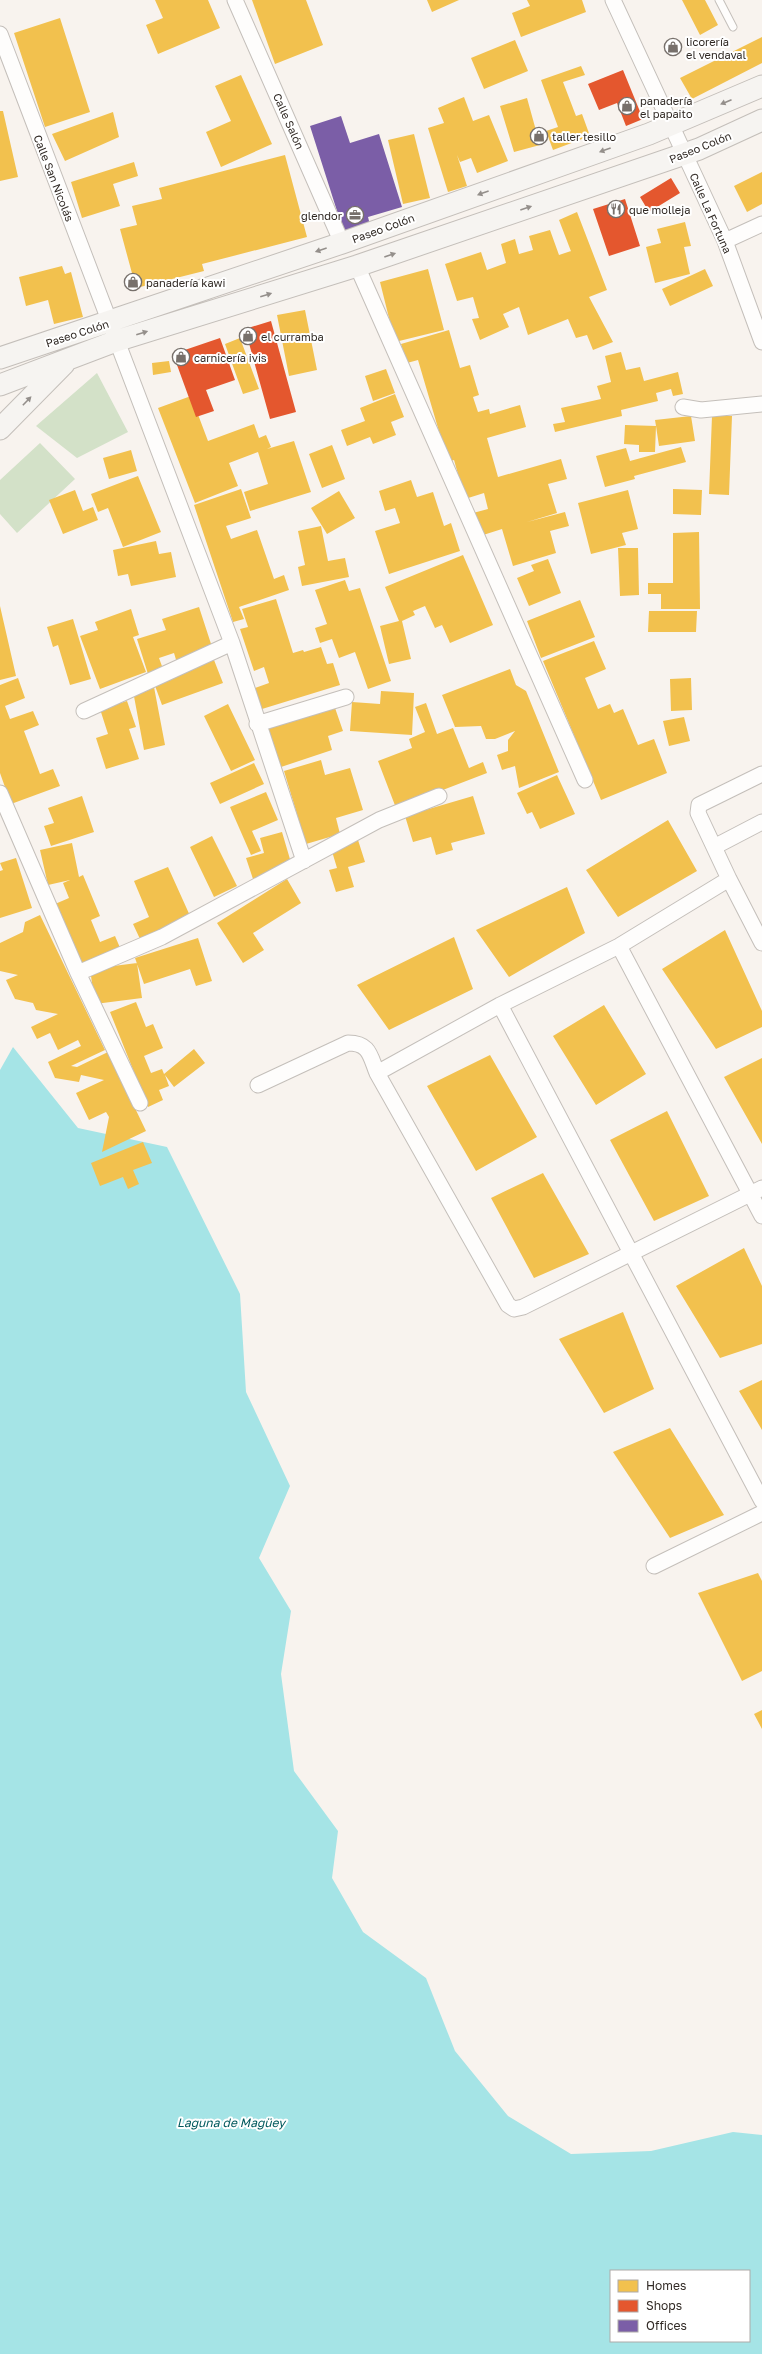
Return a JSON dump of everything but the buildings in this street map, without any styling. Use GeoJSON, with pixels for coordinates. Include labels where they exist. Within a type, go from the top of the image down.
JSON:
{"type":"FeatureCollection","features":[{"type":"Feature","properties":{"kind":"main road","name":"Paseo Colón"},"geometry":{"type":"LineString","coordinates":[[0,385],[69,358],[112,332],[342,243],[670,125],[762,86]]}},
{"type":"Feature","properties":{"kind":"main road","name":"Paseo Colón"},"geometry":{"type":"LineString","coordinates":[[0,358],[112,332],[358,266],[685,154],[762,120]]}},
{"type":"Feature","properties":{"kind":"main road"},"geometry":{"type":"LineString","coordinates":[[0,429],[69,358]]}},
{"type":"Feature","properties":{"kind":"street","name":"Calle Salón"},"geometry":{"type":"LineString","coordinates":[[235,0],[342,243]]}},
{"type":"Feature","properties":{"kind":"street","name":"Calle La Fortuna"},"geometry":{"type":"LineString","coordinates":[[613,0],[725,241],[762,342]]}},
{"type":"Feature","properties":{"kind":"street","name":"Calle San Nicolás"},"geometry":{"type":"LineString","coordinates":[[0,34],[112,332],[232,644],[257,724],[304,861]]}},
{"type":"Feature","properties":{"kind":"street"},"geometry":{"type":"LineString","coordinates":[[725,241],[762,224]]}},
{"type":"Feature","properties":{"kind":"street"},"geometry":{"type":"LineString","coordinates":[[358,266],[585,780]]}},
{"type":"Feature","properties":{"kind":"street"},"geometry":{"type":"LineString","coordinates":[[683,407],[701,410],[762,404]]}},
{"type":"Feature","properties":{"kind":"street"},"geometry":{"type":"LineString","coordinates":[[84,711],[232,644]]}},
{"type":"Feature","properties":{"kind":"street"},"geometry":{"type":"LineString","coordinates":[[257,724],[346,697]]}},
{"type":"Feature","properties":{"kind":"street"},"geometry":{"type":"LineString","coordinates":[[762,774],[699,805],[700,818],[762,943]]}},
{"type":"Feature","properties":{"kind":"street"},"geometry":{"type":"LineString","coordinates":[[0,793],[78,973],[140,1102]]}},
{"type":"Feature","properties":{"kind":"street"},"geometry":{"type":"LineString","coordinates":[[78,973],[162,937],[379,820],[439,796]]}},
{"type":"Feature","properties":{"kind":"street"},"geometry":{"type":"LineString","coordinates":[[714,847],[762,822]]}},
{"type":"Feature","properties":{"kind":"street"},"geometry":{"type":"LineString","coordinates":[[378,1073],[500,1005],[619,946],[729,879]]}},
{"type":"Feature","properties":{"kind":"street"},"geometry":{"type":"LineString","coordinates":[[619,946],[756,1191],[762,1216]]}},
{"type":"Feature","properties":{"kind":"street"},"geometry":{"type":"LineString","coordinates":[[500,1005],[762,1501]]}},
{"type":"Feature","properties":{"kind":"street"},"geometry":{"type":"LineString","coordinates":[[258,1085],[348,1042],[358,1043],[366,1048],[378,1073],[508,1305],[514,1309],[523,1307],[756,1191]]}},
{"type":"Feature","properties":{"kind":"street"},"geometry":{"type":"LineString","coordinates":[[654,1566],[762,1513]]}},
{"type":"Feature","properties":{"kind":"lane"},"geometry":{"type":"LineString","coordinates":[[719,0],[733,27]]}},
{"type":"Feature","properties":{"kind":"green space"},"geometry":{"type":"Polygon","coordinates":[[[97,373],[128,432],[77,458],[36,426],[97,373]]]}},
{"type":"Feature","properties":{"kind":"green space"},"geometry":{"type":"Polygon","coordinates":[[[40,443],[75,479],[17,533],[0,514],[0,480],[40,443]]]}},
{"type":"Feature","properties":{"kind":"water","name":"Laguna de Magüey"},"geometry":{"type":"Polygon","coordinates":[[[13,1047],[78,1128],[167,1147],[240,1294],[246,1392],[290,1486],[259,1558],[291,1611],[281,1674],[294,1771],[338,1831],[332,1878],[363,1932],[426,1978],[455,2051],[508,2116],[571,2154],[651,2151],[733,2132],[762,2135],[762,2354],[0,2354],[0,1070],[13,1047]]]}},
{"type":"Feature","properties":{"kind":"place","name":"licorería el vendaval"},"geometry":{"type":"Point","coordinates":[673,47]}},
{"type":"Feature","properties":{"kind":"place","name":"panadería el papaito"},"geometry":{"type":"Point","coordinates":[627,106]}},
{"type":"Feature","properties":{"kind":"place","name":"taller tesillo"},"geometry":{"type":"Point","coordinates":[539,136]}},
{"type":"Feature","properties":{"kind":"place","name":"que molleja"},"geometry":{"type":"Point","coordinates":[616,209]}},
{"type":"Feature","properties":{"kind":"place","name":"glendor"},"geometry":{"type":"Point","coordinates":[355,215]}},
{"type":"Feature","properties":{"kind":"place","name":"panadería kawi"},"geometry":{"type":"Point","coordinates":[133,282]}},
{"type":"Feature","properties":{"kind":"place","name":"el curramba"},"geometry":{"type":"Point","coordinates":[248,336]}},
{"type":"Feature","properties":{"kind":"place","name":"carnicería ivis"},"geometry":{"type":"Point","coordinates":[181,357]}}]}
